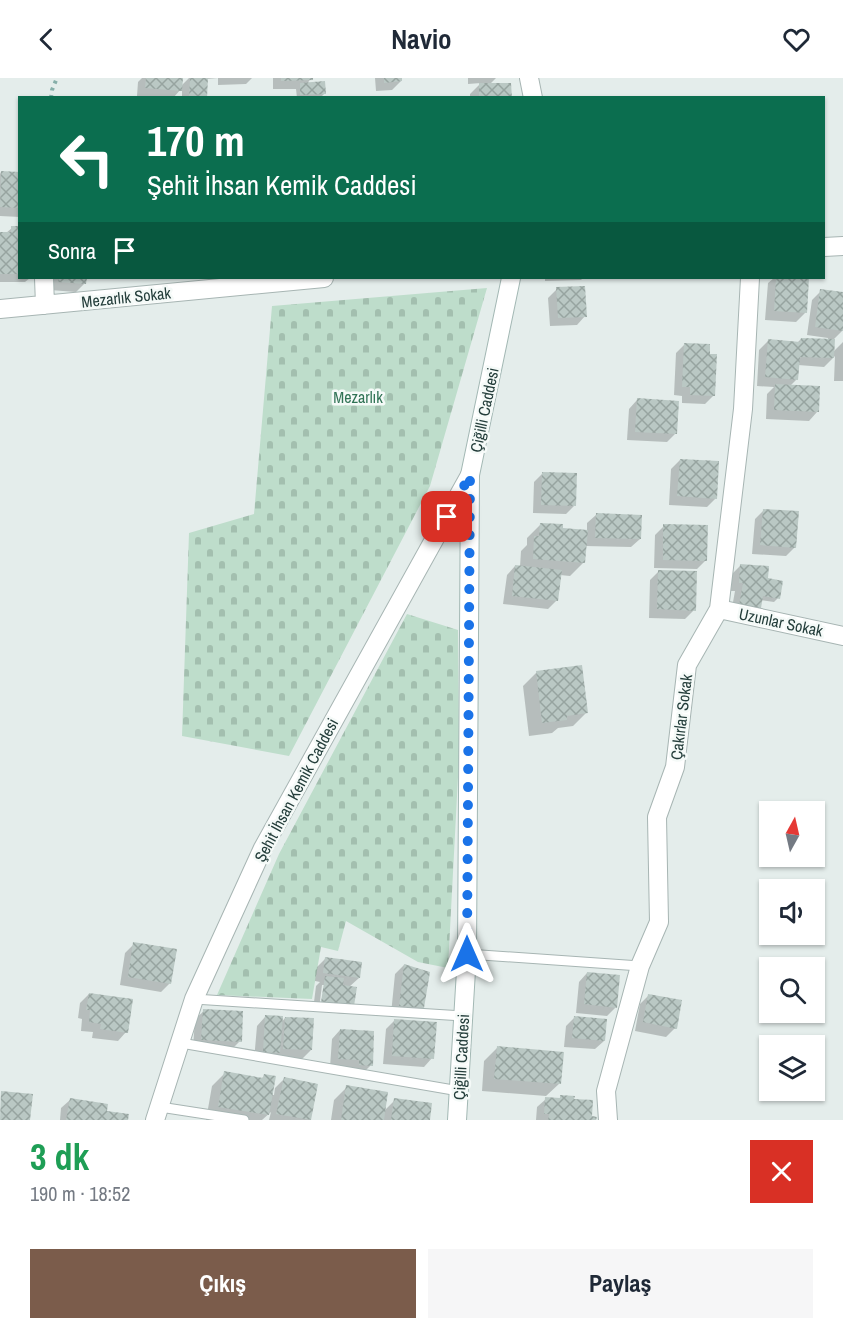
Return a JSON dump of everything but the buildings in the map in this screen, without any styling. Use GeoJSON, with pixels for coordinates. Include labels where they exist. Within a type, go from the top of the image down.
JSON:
{"type":"FeatureCollection","features":[{"type":"Feature","properties":{"kind":"street"},"geometry":{"type":"LineString","coordinates":[[529,78],[533,96]]}},
{"type":"Feature","properties":{"kind":"street"},"geometry":{"type":"LineString","coordinates":[[825,247],[843,246]]}},
{"type":"Feature","properties":{"kind":"street"},"geometry":{"type":"LineString","coordinates":[[44,279],[45,305]]}},
{"type":"Feature","properties":{"kind":"street","name":"Mezarlık Sokak"},"geometry":{"type":"LineString","coordinates":[[0,309],[314,279]]}},
{"type":"Feature","properties":{"kind":"street","name":"Çiğilli Caddesi"},"geometry":{"type":"LineString","coordinates":[[457,1120],[467,954],[470,475],[511,279]]}},
{"type":"Feature","properties":{"kind":"street","name":"Çakırlar Sokak"},"geometry":{"type":"LineString","coordinates":[[608,1120],[606,1091],[640,966],[659,922],[657,817],[675,767],[687,665],[719,609],[743,409],[750,279]]}},
{"type":"Feature","properties":{"kind":"street","name":"Şehit İhsan Kemik Caddesi"},"geometry":{"type":"LineString","coordinates":[[158,1114],[194,999],[263,848],[470,475]]}},
{"type":"Feature","properties":{"kind":"street","name":"Uzunlar Sokak"},"geometry":{"type":"LineString","coordinates":[[719,609],[843,636]]}},
{"type":"Feature","properties":{"kind":"lane"},"geometry":{"type":"LineString","coordinates":[[467,954],[640,966]]}},
{"type":"Feature","properties":{"kind":"lane"},"geometry":{"type":"LineString","coordinates":[[194,999],[463,1016]]}},
{"type":"Feature","properties":{"kind":"lane"},"geometry":{"type":"LineString","coordinates":[[181,1043],[459,1091]]}},
{"type":"Feature","properties":{"kind":"lane"},"geometry":{"type":"LineString","coordinates":[[158,1114],[243,1120]]}},
{"type":"Feature","properties":{"kind":"path"},"geometry":{"type":"LineString","coordinates":[[51,96],[57,78]]}},
{"type":"Feature","properties":{"kind":"green space","name":"Mezarlık"},"geometry":{"type":"Polygon","coordinates":[[[487,288],[430,486],[289,756],[182,736],[189,533],[254,514],[272,306],[487,288]]]}},
{"type":"Feature","properties":{"kind":"green space"},"geometry":{"type":"Polygon","coordinates":[[[407,614],[458,630],[459,758],[448,968],[418,962],[346,921],[338,951],[321,947],[312,999],[217,995],[279,854],[407,614]]]}},
{"type":"Feature","properties":{"kind":"route"},"geometry":{"type":"LineString","coordinates":[[447,517],[470,475],[467,954]]}}]}
